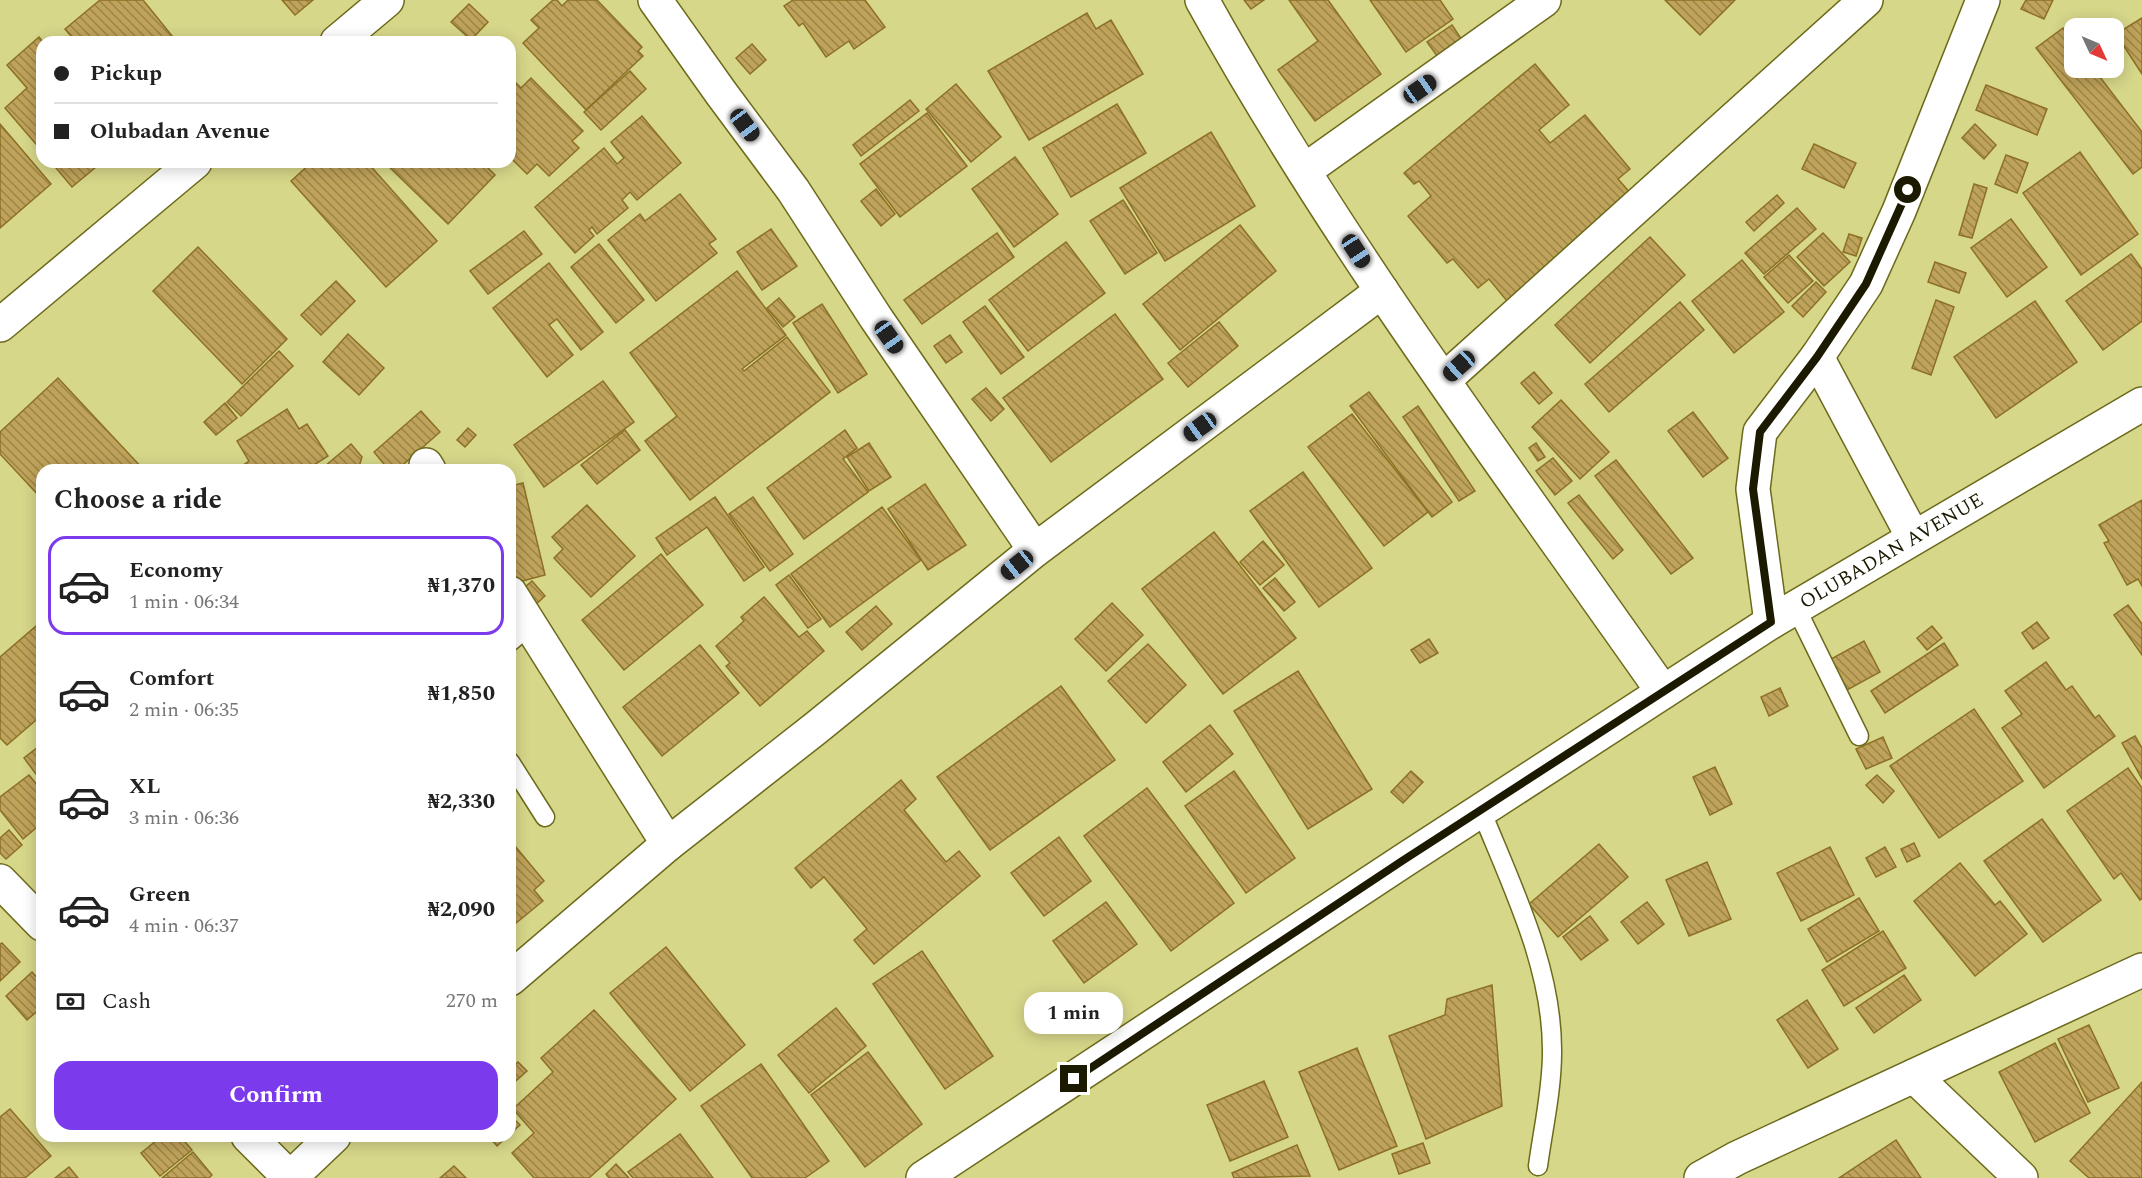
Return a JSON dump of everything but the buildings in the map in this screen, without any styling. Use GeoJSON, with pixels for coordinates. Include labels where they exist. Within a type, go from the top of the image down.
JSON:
{"type":"FeatureCollection","features":[{"type":"Feature","properties":{"kind":"street"},"geometry":{"type":"LineString","coordinates":[[344,36],[387,0]]}},
{"type":"Feature","properties":{"kind":"street"},"geometry":{"type":"LineString","coordinates":[[655,0],[793,190],[876,318],[1035,550]]}},
{"type":"Feature","properties":{"kind":"street"},"geometry":{"type":"LineString","coordinates":[[1202,0],[1252,92],[1382,291],[1663,692]]}},
{"type":"Feature","properties":{"kind":"street"},"geometry":{"type":"LineString","coordinates":[[1304,171],[1544,0]]}},
{"type":"Feature","properties":{"kind":"street"},"geometry":{"type":"LineString","coordinates":[[1444,380],[1866,0]]}},
{"type":"Feature","properties":{"kind":"street"},"geometry":{"type":"LineString","coordinates":[[1784,615],[1753,489],[1760,432],[1817,357],[1866,284],[1899,211],[1983,0]]}},
{"type":"Feature","properties":{"kind":"street"},"geometry":{"type":"LineString","coordinates":[[0,325],[188,168]]}},
{"type":"Feature","properties":{"kind":"street"},"geometry":{"type":"LineString","coordinates":[[516,974],[668,843],[816,728],[1035,550],[1382,291]]}},
{"type":"Feature","properties":{"kind":"street"},"geometry":{"type":"LineString","coordinates":[[1817,357],[1913,537]]}},
{"type":"Feature","properties":{"kind":"street","name":"OLUBADAN AVENUE"},"geometry":{"type":"LineString","coordinates":[[923,1178],[1481,810],[1784,615],[2142,404]]}},
{"type":"Feature","properties":{"kind":"street"},"geometry":{"type":"LineString","coordinates":[[516,617],[520,633],[668,843]]}},
{"type":"Feature","properties":{"kind":"street"},"geometry":{"type":"LineString","coordinates":[[0,881],[36,918]]}},
{"type":"Feature","properties":{"kind":"street"},"geometry":{"type":"LineString","coordinates":[[1701,1178],[1737,1158],[2142,970]]}},
{"type":"Feature","properties":{"kind":"street"},"geometry":{"type":"LineString","coordinates":[[1914,1076],[2021,1178]]}},
{"type":"Feature","properties":{"kind":"street"},"geometry":{"type":"LineString","coordinates":[[254,1142],[290,1178],[328,1142]]}},
{"type":"Feature","properties":{"kind":"lane"},"geometry":{"type":"LineString","coordinates":[[1784,615],[1859,736]]}},
{"type":"Feature","properties":{"kind":"lane"},"geometry":{"type":"LineString","coordinates":[[516,771],[545,817]]}},
{"type":"Feature","properties":{"kind":"lane"},"geometry":{"type":"LineString","coordinates":[[1481,810],[1524,917],[1550,1011],[1552,1054],[1538,1166]]}},
{"type":"Feature","properties":{"kind":"route"},"geometry":{"type":"LineString","coordinates":[[1074,1079],[1402,861],[1771,622],[1753,489],[1760,432],[1817,357],[1866,284],[1908,190]]}}]}
